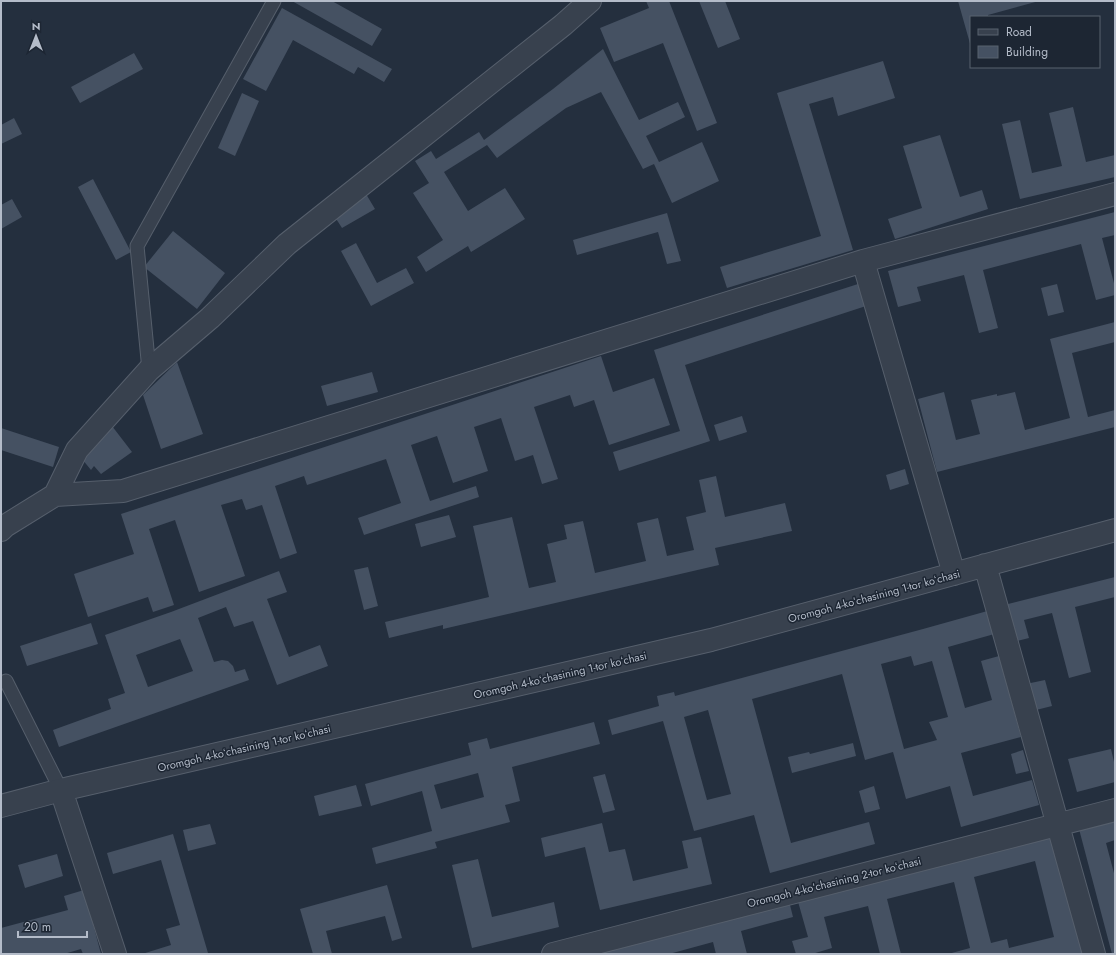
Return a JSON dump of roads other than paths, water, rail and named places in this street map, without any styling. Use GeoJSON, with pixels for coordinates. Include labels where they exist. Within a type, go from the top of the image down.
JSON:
{"type":"FeatureCollection","features":[{"type":"Feature","properties":{"kind":"street"},"geometry":{"type":"LineString","coordinates":[[55,495],[77,450],[149,370],[210,318],[287,244],[556,30],[590,1]]}},
{"type":"Feature","properties":{"kind":"street"},"geometry":{"type":"LineString","coordinates":[[1,530],[55,495],[124,491],[863,261],[1115,194]]}},
{"type":"Feature","properties":{"kind":"street"},"geometry":{"type":"LineString","coordinates":[[863,261],[954,574]]}},
{"type":"Feature","properties":{"kind":"street","name":"Oromgoh 4-koʻchasining 1-tor koʻchasi"},"geometry":{"type":"LineString","coordinates":[[1,806],[60,790],[711,640],[1115,530]]}},
{"type":"Feature","properties":{"kind":"street"},"geometry":{"type":"LineString","coordinates":[[985,565],[1094,954]]}},
{"type":"Feature","properties":{"kind":"street"},"geometry":{"type":"LineString","coordinates":[[60,790],[115,954]]}},
{"type":"Feature","properties":{"kind":"street","name":"Oromgoh 4-koʻchasining 2-tor koʻchasi"},"geometry":{"type":"LineString","coordinates":[[553,954],[1115,810]]}},
{"type":"Feature","properties":{"kind":"lane"},"geometry":{"type":"LineString","coordinates":[[149,370],[137,246],[274,1]]}},
{"type":"Feature","properties":{"kind":"lane"},"geometry":{"type":"LineString","coordinates":[[6,681],[60,790]]}}]}
